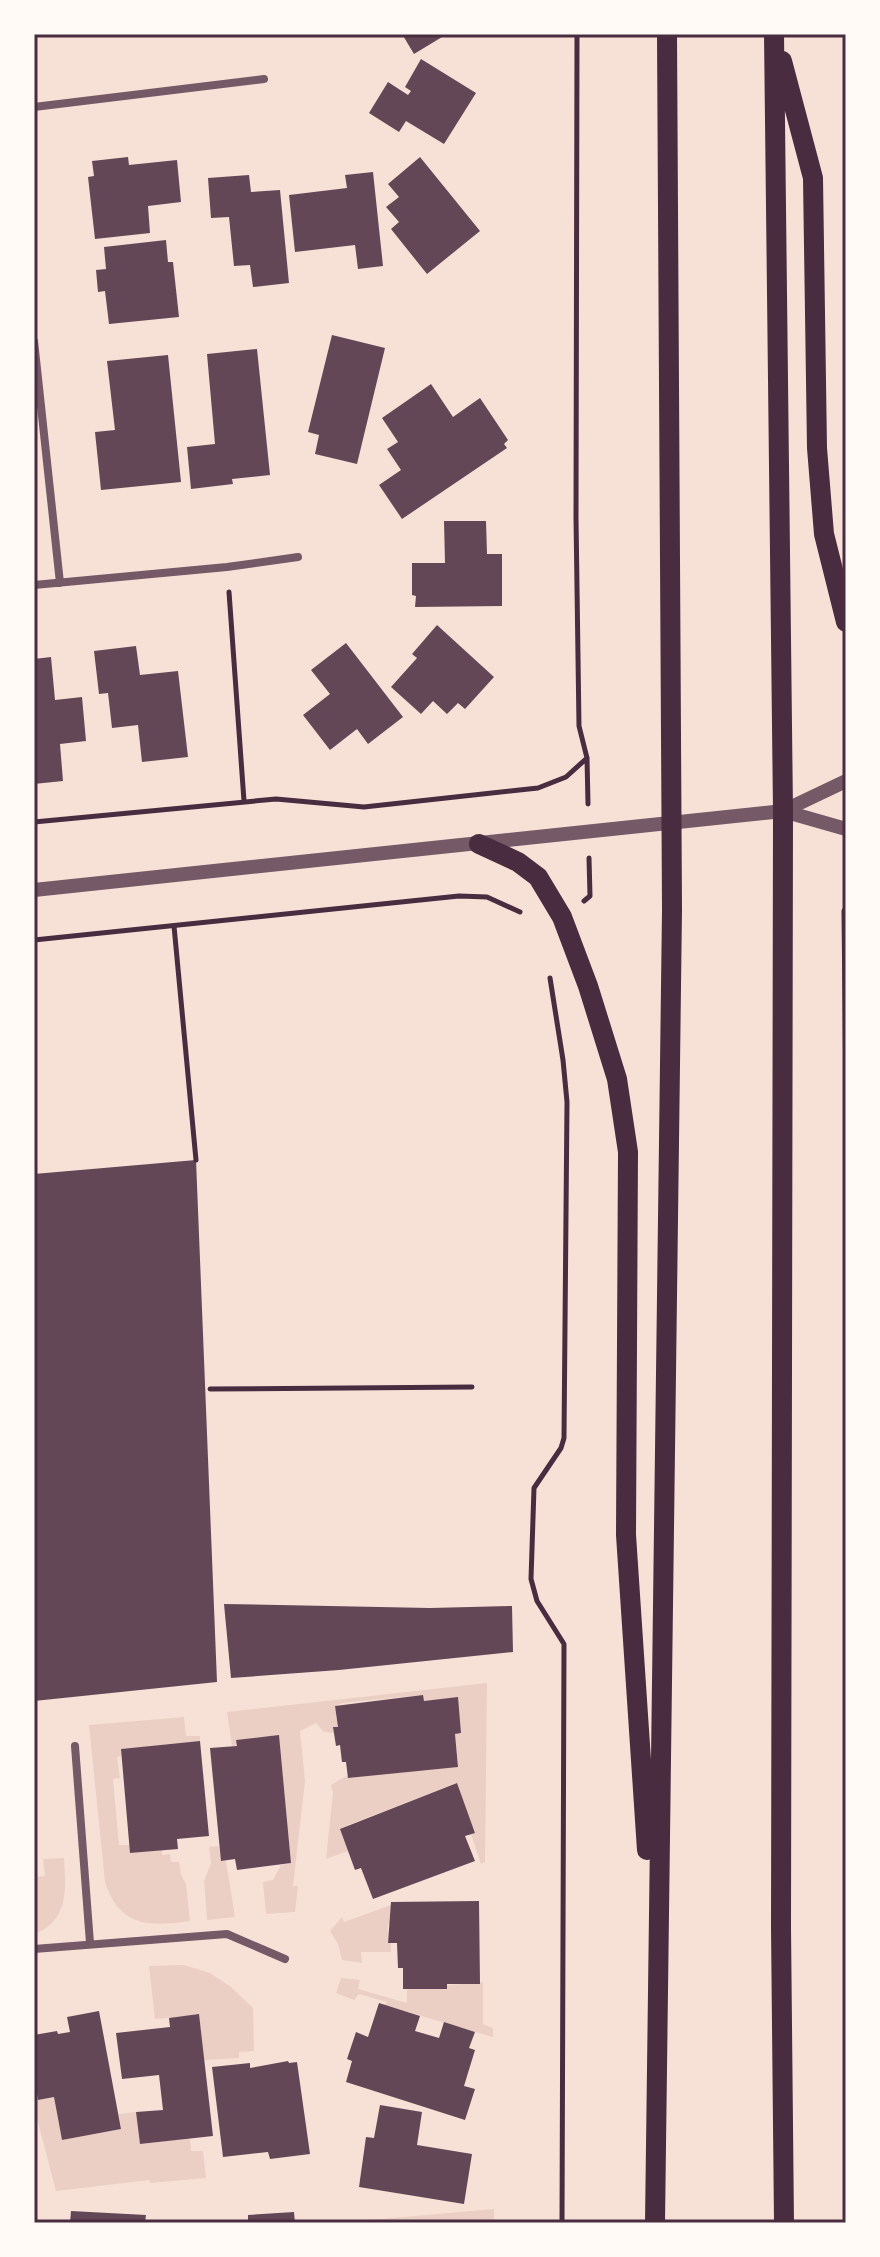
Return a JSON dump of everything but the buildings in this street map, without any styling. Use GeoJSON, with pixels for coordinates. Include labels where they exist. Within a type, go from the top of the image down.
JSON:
{"type":"FeatureCollection","features":[{"type":"Feature","properties":{"kind":"main road"},"geometry":{"type":"LineString","coordinates":[[655,2223],[672,823],[667,34]]}},
{"type":"Feature","properties":{"kind":"main road"},"geometry":{"type":"LineString","coordinates":[[774,34],[813,178],[817,448],[824,534],[846,622]]}},
{"type":"Feature","properties":{"kind":"main road"},"geometry":{"type":"LineString","coordinates":[[774,34],[783,811],[781,1927],[784,2223]]}},
{"type":"Feature","properties":{"kind":"main road"},"geometry":{"type":"LineString","coordinates":[[479,844],[518,862],[538,877],[562,917],[588,986],[617,1079],[628,1152],[626,1535],[657,2001]]}},
{"type":"Feature","properties":{"kind":"street"},"geometry":{"type":"LineString","coordinates":[[34,107],[264,79]]}},
{"type":"Feature","properties":{"kind":"street"},"geometry":{"type":"LineString","coordinates":[[34,341],[60,583]]}},
{"type":"Feature","properties":{"kind":"street"},"geometry":{"type":"LineString","coordinates":[[34,585],[227,567],[298,557]]}},
{"type":"Feature","properties":{"kind":"street"},"geometry":{"type":"LineString","coordinates":[[34,890],[783,811],[846,781]]}},
{"type":"Feature","properties":{"kind":"street"},"geometry":{"type":"LineString","coordinates":[[783,811],[846,829]]}},
{"type":"Feature","properties":{"kind":"street"},"geometry":{"type":"LineString","coordinates":[[75,1746],[90,1943]]}},
{"type":"Feature","properties":{"kind":"street"},"geometry":{"type":"LineString","coordinates":[[34,1949],[227,1934],[285,1959]]}},
{"type":"Feature","properties":{"kind":"path"},"geometry":{"type":"LineString","coordinates":[[577,34],[579,726],[587,758],[590,896]]}},
{"type":"Feature","properties":{"kind":"path"},"geometry":{"type":"LineString","coordinates":[[227,567],[244,801]]}},
{"type":"Feature","properties":{"kind":"path"},"geometry":{"type":"LineString","coordinates":[[34,822],[276,799],[364,807],[538,788],[566,777],[587,758]]}},
{"type":"Feature","properties":{"kind":"path"},"geometry":{"type":"LineString","coordinates":[[34,940],[459,896],[487,897],[518,909],[528,922]]}},
{"type":"Feature","properties":{"kind":"path"},"geometry":{"type":"LineString","coordinates":[[846,908],[846,1098]]}},
{"type":"Feature","properties":{"kind":"path"},"geometry":{"type":"LineString","coordinates":[[174,926],[196,1160]]}},
{"type":"Feature","properties":{"kind":"path"},"geometry":{"type":"LineString","coordinates":[[548,970],[567,1102],[564,1438],[561,1448],[534,1488],[531,1579],[537,1601],[564,1644],[562,2223]]}},
{"type":"Feature","properties":{"kind":"path"},"geometry":{"type":"LineString","coordinates":[[210,1389],[472,1387]]}},
{"type":"Feature","properties":{"kind":"shaded area"},"geometry":{"type":"Polygon","coordinates":[[[487,1683],[485,1862],[481,1864],[471,1834],[475,1832],[456,1783],[346,1826],[348,1851],[326,1859],[333,1793],[331,1785],[348,1775],[348,1778],[458,1766],[455,1734],[461,1733],[457,1698],[424,1701],[422,1695],[343,1703],[335,1706],[338,1727],[334,1733],[324,1732],[316,1723],[300,1731],[305,1781],[293,1886],[298,1886],[295,1912],[266,1914],[263,1882],[273,1880],[281,1865],[291,1863],[279,1736],[237,1740],[237,1746],[232,1746],[227,1712],[487,1683]]]}},
{"type":"Feature","properties":{"kind":"shaded area"},"geometry":{"type":"Polygon","coordinates":[[[184,1717],[186,1736],[200,1736],[200,1741],[121,1749],[121,1756],[117,1757],[120,1778],[113,1779],[119,1845],[130,1845],[131,1853],[162,1850],[162,1855],[170,1854],[171,1862],[179,1862],[186,1884],[190,1921],[162,1924],[138,1921],[119,1908],[105,1882],[89,1725],[184,1717]]]}},
{"type":"Feature","properties":{"kind":"shaded area"},"geometry":{"type":"Polygon","coordinates":[[[219,1846],[221,1860],[226,1861],[235,1917],[207,1920],[204,1881],[211,1863],[209,1847],[219,1846]]]}},
{"type":"Feature","properties":{"kind":"shaded area"},"geometry":{"type":"Polygon","coordinates":[[[64,1858],[63,1903],[54,1921],[34,1934],[34,1877],[45,1876],[43,1859],[64,1858]]]}},
{"type":"Feature","properties":{"kind":"shaded area"},"geometry":{"type":"Polygon","coordinates":[[[391,1905],[388,1943],[391,1943],[391,1952],[361,1952],[362,1963],[342,1960],[338,1944],[330,1931],[342,1917],[344,1922],[391,1905]]]}},
{"type":"Feature","properties":{"kind":"shaded area"},"geometry":{"type":"Polygon","coordinates":[[[184,1965],[210,1973],[253,2008],[254,2051],[239,2052],[239,2058],[204,2060],[199,2015],[155,2019],[149,1966],[184,1965]]]}},
{"type":"Feature","properties":{"kind":"shaded area"},"geometry":{"type":"Polygon","coordinates":[[[341,1978],[360,1980],[358,1989],[407,2003],[407,1989],[483,1982],[483,2024],[493,2028],[493,2037],[384,2005],[387,2002],[359,1994],[354,2000],[336,1993],[341,1978]]]}},
{"type":"Feature","properties":{"kind":"shaded area"},"geometry":{"type":"Polygon","coordinates":[[[37,2094],[39,2100],[54,2097],[62,2140],[121,2129],[119,2114],[136,2112],[140,2144],[190,2138],[191,2151],[203,2151],[206,2178],[150,2183],[150,2180],[56,2191],[34,2107],[34,2095],[37,2094]]]}},
{"type":"Feature","properties":{"kind":"shaded area"},"geometry":{"type":"Polygon","coordinates":[[[494,2209],[494,2223],[347,2223],[347,2222],[494,2209]]]}}]}
